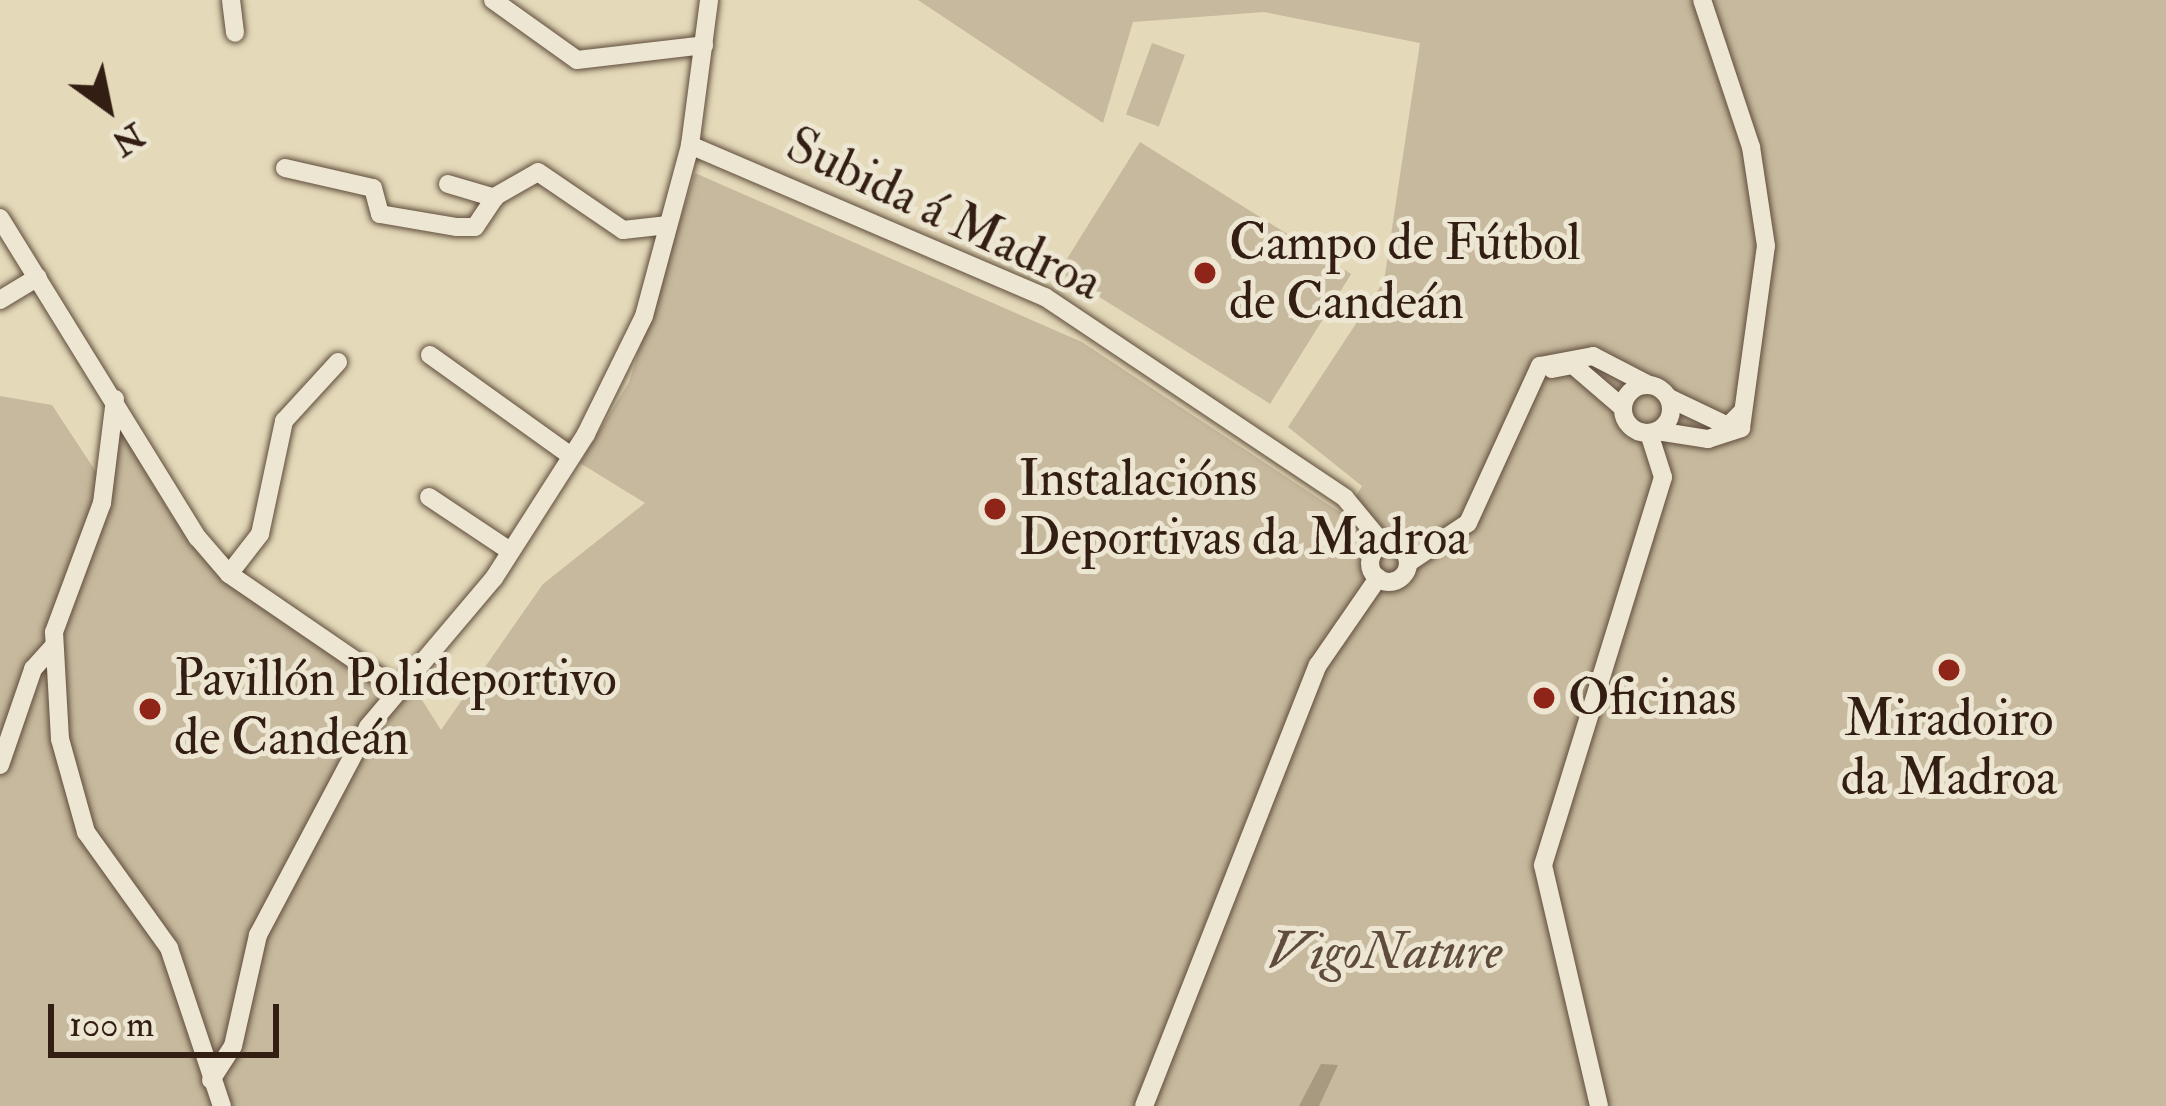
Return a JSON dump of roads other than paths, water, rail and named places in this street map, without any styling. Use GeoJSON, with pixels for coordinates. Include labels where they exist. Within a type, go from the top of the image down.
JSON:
{"type":"FeatureCollection","features":[{"type":"Feature","properties":{"kind":"street"},"geometry":{"type":"LineString","coordinates":[[232,0],[235,33]]}},
{"type":"Feature","properties":{"kind":"street"},"geometry":{"type":"LineString","coordinates":[[493,0],[577,59],[704,45]]}},
{"type":"Feature","properties":{"kind":"street"},"geometry":{"type":"LineString","coordinates":[[211,1080],[233,1046],[259,935],[368,727],[510,551],[571,456],[644,316],[690,145],[709,0]]}},
{"type":"Feature","properties":{"kind":"street"},"geometry":{"type":"LineString","coordinates":[[1532,380],[1573,365],[1622,406],[1632,429],[1653,432],[1732,438],[1745,409],[1763,202],[1702,0]]}},
{"type":"Feature","properties":{"kind":"street","name":"Subida á Madroa"},"geometry":{"type":"LineString","coordinates":[[690,145],[1046,297],[1345,498],[1384,545],[1408,563]]}},
{"type":"Feature","properties":{"kind":"street"},"geometry":{"type":"LineString","coordinates":[[285,168],[373,188],[380,214],[458,227],[475,227],[495,198],[538,172],[623,230],[668,225]]}},
{"type":"Feature","properties":{"kind":"street"},"geometry":{"type":"LineString","coordinates":[[448,184],[495,198]]}},
{"type":"Feature","properties":{"kind":"street"},"geometry":{"type":"LineString","coordinates":[[0,218],[229,574],[400,691]]}},
{"type":"Feature","properties":{"kind":"street"},"geometry":{"type":"LineString","coordinates":[[0,300],[38,277]]}},
{"type":"Feature","properties":{"kind":"street"},"geometry":{"type":"LineString","coordinates":[[1378,578],[1398,580],[1408,563],[1468,524],[1532,380],[1574,353],[1728,426],[1745,409]]}},
{"type":"Feature","properties":{"kind":"street"},"geometry":{"type":"LineString","coordinates":[[430,355],[571,456]]}},
{"type":"Feature","properties":{"kind":"street"},"geometry":{"type":"LineString","coordinates":[[229,574],[260,534],[284,421],[338,362]]}},
{"type":"Feature","properties":{"kind":"street"},"geometry":{"type":"LineString","coordinates":[[1622,406],[1649,385]]}},
{"type":"Feature","properties":{"kind":"street"},"geometry":{"type":"LineString","coordinates":[[1599,1106],[1543,866],[1663,477],[1653,432],[1669,398]]}},
{"type":"Feature","properties":{"kind":"street"},"geometry":{"type":"LineString","coordinates":[[0,765],[33,669],[53,647],[102,502],[115,399]]}},
{"type":"Feature","properties":{"kind":"street"},"geometry":{"type":"LineString","coordinates":[[429,497],[510,551]]}},
{"type":"Feature","properties":{"kind":"street"},"geometry":{"type":"LineString","coordinates":[[1378,578],[1371,560],[1384,545]]}},
{"type":"Feature","properties":{"kind":"street"},"geometry":{"type":"LineString","coordinates":[[1144,1106],[1318,664],[1378,578]]}},
{"type":"Feature","properties":{"kind":"street"},"geometry":{"type":"LineString","coordinates":[[53,647],[74,804],[153,914],[222,1106]]}},
{"type":"Feature","properties":{"kind":"place","name":"Campo de Fútbol de Candeán"},"geometry":{"type":"Point","coordinates":[1205,273]}},
{"type":"Feature","properties":{"kind":"place","name":"Instalacións Deportivas da Madroa"},"geometry":{"type":"Point","coordinates":[995,509]}},
{"type":"Feature","properties":{"kind":"place","name":"Miradoiro da Madroa"},"geometry":{"type":"Point","coordinates":[1949,670]}},
{"type":"Feature","properties":{"kind":"place","name":"Oficinas"},"geometry":{"type":"Point","coordinates":[1544,698]}},
{"type":"Feature","properties":{"kind":"place","name":"Pavillón Polideportivo de Candeán"},"geometry":{"type":"Point","coordinates":[150,709]}},
{"type":"Feature","properties":{"kind":"park label","name":"VigoNature"},"geometry":{"type":"Point","coordinates":[1385,952]}}]}
